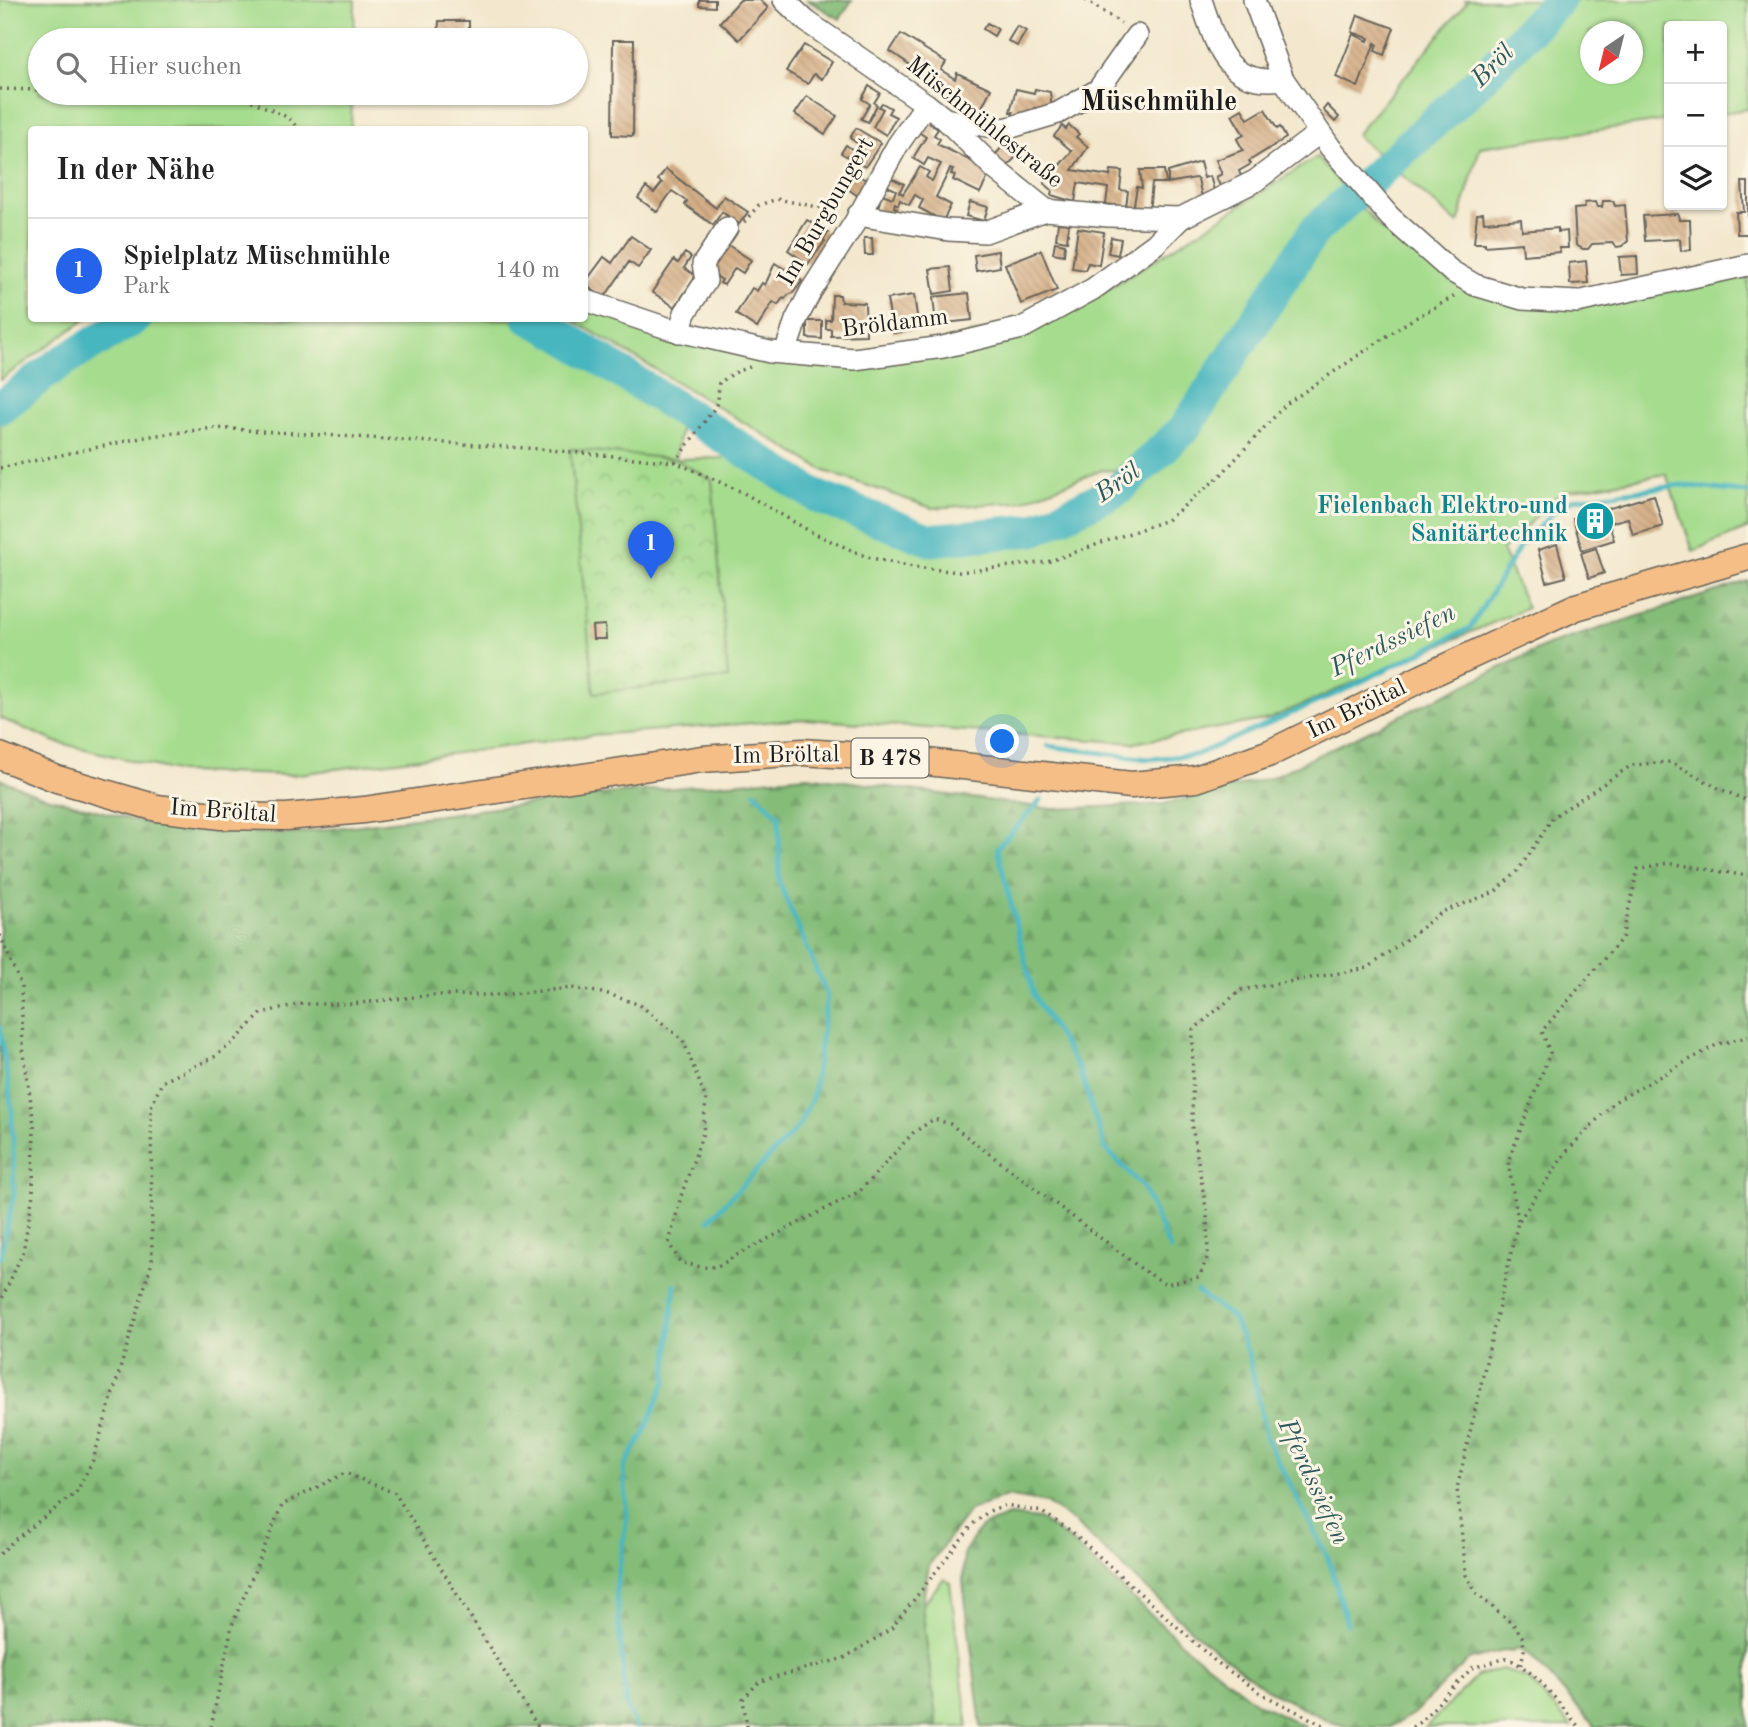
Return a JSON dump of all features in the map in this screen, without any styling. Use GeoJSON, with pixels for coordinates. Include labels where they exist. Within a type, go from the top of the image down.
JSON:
{"type":"FeatureCollection","features":[{"type":"Feature","properties":{"kind":"main road","name":"Im Bröltal"},"geometry":{"type":"LineString","coordinates":[[0,756],[57,779],[157,808],[221,816],[286,817],[364,810],[702,759],[803,752],[892,758],[1131,785],[1196,779],[1270,753],[1422,678],[1576,607],[1748,557]]}},
{"type":"Feature","properties":{"kind":"street","name":"Müschmühlestraße"},"geometry":{"type":"LineString","coordinates":[[784,0],[806,21],[945,119],[995,169],[1046,210],[1071,214],[1181,218],[1255,181],[1325,140]]}},
{"type":"Feature","properties":{"kind":"street"},"geometry":{"type":"LineString","coordinates":[[1201,0],[1214,38],[1226,60],[1240,74],[1263,82],[1283,79]]}},
{"type":"Feature","properties":{"kind":"street"},"geometry":{"type":"LineString","coordinates":[[1254,0],[1283,79],[1325,140],[1391,216],[1451,271],[1475,285],[1522,299],[1577,302],[1748,265]]}},
{"type":"Feature","properties":{"kind":"street"},"geometry":{"type":"LineString","coordinates":[[945,119],[1005,129],[1058,113],[1098,89],[1137,34]]}},
{"type":"Feature","properties":{"kind":"street","name":"Im Burgbungert"},"geometry":{"type":"LineString","coordinates":[[778,353],[811,291],[897,146],[926,104]]}},
{"type":"Feature","properties":{"kind":"street"},"geometry":{"type":"LineString","coordinates":[[857,217],[947,230],[985,232],[1046,210]]}},
{"type":"Feature","properties":{"kind":"street","name":"Bröldamm"},"geometry":{"type":"LineString","coordinates":[[588,301],[679,331],[778,353],[854,359],[943,347],[1022,328],[1093,289],[1156,244],[1181,218]]}},
{"type":"Feature","properties":{"kind":"street"},"geometry":{"type":"LineString","coordinates":[[679,331],[685,313],[706,281],[704,264],[734,227]]}},
{"type":"Feature","properties":{"kind":"path"},"geometry":{"type":"LineString","coordinates":[[1085,0],[1137,34]]}},
{"type":"Feature","properties":{"kind":"path"},"geometry":{"type":"LineString","coordinates":[[0,89],[28,90]]}},
{"type":"Feature","properties":{"kind":"path"},"geometry":{"type":"LineString","coordinates":[[261,105],[289,118],[296,126]]}},
{"type":"Feature","properties":{"kind":"path"},"geometry":{"type":"LineString","coordinates":[[734,227],[759,205],[776,199],[845,212],[857,217]]}},
{"type":"Feature","properties":{"kind":"path"},"geometry":{"type":"LineString","coordinates":[[0,468],[150,436],[215,428],[540,449],[675,462],[742,492],[813,533],[867,557],[913,568],[959,572],[1047,562],[1167,520],[1220,476],[1286,404],[1408,322],[1475,285]]}},
{"type":"Feature","properties":{"kind":"path"},"geometry":{"type":"LineString","coordinates":[[675,462],[713,410],[718,401],[719,383],[734,373],[778,353]]}},
{"type":"Feature","properties":{"kind":"path"},"geometry":{"type":"LineString","coordinates":[[0,1554],[14,1540],[76,1493],[93,1460],[152,1262],[151,1107],[162,1082],[216,1056],[262,1013],[299,1004],[351,1004],[432,995],[500,995],[572,988],[608,994],[640,1005],[683,1040],[706,1098],[703,1133],[681,1196],[669,1243],[680,1262],[704,1268],[719,1267],[733,1257],[860,1191],[913,1133],[934,1119],[950,1124],[1143,1270],[1166,1284],[1199,1277],[1208,1256],[1207,1214],[1192,1126],[1193,1030],[1241,990],[1368,968],[1442,912],[1495,892],[1518,871],[1553,817],[1632,765],[1670,762],[1748,801]]}},
{"type":"Feature","properties":{"kind":"path"},"geometry":{"type":"LineString","coordinates":[[1518,1222],[1508,1162],[1550,1053],[1542,1031],[1622,938],[1637,869],[1669,863],[1748,876]]}},
{"type":"Feature","properties":{"kind":"path"},"geometry":{"type":"LineString","coordinates":[[0,935],[21,986],[23,1046],[34,1125],[33,1194],[23,1252],[0,1303]]}},
{"type":"Feature","properties":{"kind":"path"},"geometry":{"type":"LineString","coordinates":[[1521,1665],[1523,1638],[1515,1626],[1477,1594],[1466,1575],[1457,1489],[1518,1222],[1567,1151],[1614,1102],[1718,1044],[1748,1037]]}},
{"type":"Feature","properties":{"kind":"path"},"geometry":{"type":"LineString","coordinates":[[212,1727],[232,1625],[282,1505],[345,1473],[395,1493],[538,1727]]}},
{"type":"Feature","properties":{"kind":"path"},"geometry":{"type":"LineString","coordinates":[[747,1727],[743,1699],[760,1681],[844,1658],[891,1629],[973,1524],[989,1511],[1006,1505],[1042,1512],[1071,1531],[1215,1661],[1262,1694],[1326,1727]]}},
{"type":"Feature","properties":{"kind":"path"},"geometry":{"type":"LineString","coordinates":[[1412,1727],[1472,1668],[1507,1658],[1532,1673],[1579,1727]]}},
{"type":"Feature","properties":{"kind":"green space"},"geometry":{"type":"Polygon","coordinates":[[[0,0],[355,0],[354,28],[28,28],[28,105],[352,105],[351,126],[28,126],[28,322],[82,322],[0,380],[0,0]]]}},
{"type":"Feature","properties":{"kind":"green space"},"geometry":{"type":"Polygon","coordinates":[[[807,0],[852,0],[840,19],[807,0]]]}},
{"type":"Feature","properties":{"kind":"green space"},"geometry":{"type":"Polygon","coordinates":[[[1465,0],[1748,0],[1748,109],[1727,112],[1727,21],[1664,21],[1664,121],[1480,147],[1458,224],[1356,135],[1467,2],[1465,0]]]}},
{"type":"Feature","properties":{"kind":"green space"},"geometry":{"type":"Polygon","coordinates":[[[1317,157],[1381,229],[1456,284],[1514,305],[1748,276],[1748,528],[1693,551],[1666,474],[1561,492],[1502,550],[1527,608],[1269,719],[1134,743],[805,719],[593,735],[291,775],[179,772],[56,742],[0,718],[0,425],[70,370],[150,322],[516,322],[682,421],[675,459],[723,458],[728,448],[811,502],[930,544],[1037,539],[1124,497],[1159,471],[1102,470],[1019,502],[932,508],[825,471],[576,322],[588,322],[588,306],[853,363],[1080,307],[1317,157]]]}},
{"type":"Feature","properties":{"kind":"green space"},"geometry":{"type":"Polygon","coordinates":[[[570,449],[675,459],[712,480],[728,678],[594,693],[570,449]]]}},
{"type":"Feature","properties":{"kind":"green space"},"geometry":{"type":"Polygon","coordinates":[[[1748,581],[1748,1727],[1595,1727],[1531,1656],[1517,1648],[1513,1652],[1504,1651],[1468,1660],[1413,1714],[1390,1727],[1350,1727],[1331,1722],[1266,1689],[1199,1637],[1075,1523],[1046,1503],[1006,1496],[969,1511],[929,1565],[922,1606],[937,1727],[0,1727],[0,779],[39,795],[164,828],[289,834],[605,794],[807,776],[1053,809],[1164,804],[1270,778],[1548,645],[1748,581]]]}},
{"type":"Feature","properties":{"kind":"green space"},"geometry":{"type":"Polygon","coordinates":[[[1009,1516],[1039,1519],[1066,1537],[1188,1649],[1257,1703],[1306,1727],[981,1727],[963,1582],[964,1552],[981,1527],[1009,1516]]]}},
{"type":"Feature","properties":{"kind":"green space"},"geometry":{"type":"Polygon","coordinates":[[[944,1578],[950,1583],[968,1727],[937,1727],[922,1606],[944,1578]]]}},
{"type":"Feature","properties":{"kind":"green space"},"geometry":{"type":"Polygon","coordinates":[[[1502,1669],[1528,1679],[1572,1727],[1426,1727],[1477,1676],[1502,1669]]]}},
{"type":"Feature","properties":{"kind":"building"},"geometry":{"type":"Polygon","coordinates":[[[699,0],[715,0],[715,7],[699,6],[699,0]]]}},
{"type":"Feature","properties":{"kind":"building"},"geometry":{"type":"Polygon","coordinates":[[[740,0],[760,0],[768,8],[739,40],[720,22],[740,0]]]}},
{"type":"Feature","properties":{"kind":"building"},"geometry":{"type":"Polygon","coordinates":[[[1358,15],[1394,28],[1384,55],[1375,51],[1375,43],[1358,87],[1336,77],[1353,34],[1368,41],[1369,38],[1352,32],[1358,15]]]}},
{"type":"Feature","properties":{"kind":"building"},"geometry":{"type":"Polygon","coordinates":[[[439,21],[469,21],[469,28],[438,28],[439,21]]]}},
{"type":"Feature","properties":{"kind":"building"},"geometry":{"type":"Polygon","coordinates":[[[987,23],[998,29],[994,36],[983,29],[987,23]]]}},
{"type":"Feature","properties":{"kind":"building"},"geometry":{"type":"Polygon","coordinates":[[[1017,26],[1026,31],[1017,46],[1008,41],[1017,26]]]}},
{"type":"Feature","properties":{"kind":"building"},"geometry":{"type":"Polygon","coordinates":[[[901,34],[946,62],[941,70],[955,79],[957,73],[991,89],[979,113],[947,98],[949,94],[932,84],[938,75],[918,63],[915,68],[890,51],[901,34]]]}},
{"type":"Feature","properties":{"kind":"building"},"geometry":{"type":"Polygon","coordinates":[[[613,40],[634,40],[633,136],[612,135],[613,40]]]}},
{"type":"Feature","properties":{"kind":"building"},"geometry":{"type":"Polygon","coordinates":[[[804,45],[832,62],[822,79],[814,74],[808,84],[786,71],[804,45]]]}},
{"type":"Feature","properties":{"kind":"building"},"geometry":{"type":"Polygon","coordinates":[[[869,86],[880,93],[868,122],[861,119],[870,104],[862,99],[869,86]]]}},
{"type":"Feature","properties":{"kind":"building"},"geometry":{"type":"Polygon","coordinates":[[[1016,89],[1034,93],[1035,89],[1050,92],[1052,110],[1034,108],[1032,117],[1013,116],[1013,112],[1010,112],[1016,89]]]}},
{"type":"Feature","properties":{"kind":"building"},"geometry":{"type":"Polygon","coordinates":[[[807,96],[837,116],[825,134],[795,114],[807,96]]]}},
{"type":"Feature","properties":{"kind":"building"},"geometry":{"type":"Polygon","coordinates":[[[882,103],[891,108],[888,113],[896,117],[886,135],[873,127],[883,109],[879,107],[882,103]]]}},
{"type":"Feature","properties":{"kind":"building"},"geometry":{"type":"Polygon","coordinates":[[[1327,105],[1339,117],[1335,122],[1323,110],[1327,105]]]}},
{"type":"Feature","properties":{"kind":"building"},"geometry":{"type":"Polygon","coordinates":[[[1242,109],[1248,119],[1265,109],[1286,138],[1249,161],[1251,164],[1239,171],[1243,181],[1222,190],[1216,177],[1222,174],[1216,160],[1243,150],[1237,139],[1244,135],[1232,115],[1242,109]]]}},
{"type":"Feature","properties":{"kind":"building"},"geometry":{"type":"Polygon","coordinates":[[[924,120],[938,129],[934,135],[940,139],[937,144],[991,171],[980,193],[953,180],[955,175],[951,174],[953,170],[950,169],[936,197],[951,205],[943,221],[919,208],[923,200],[915,195],[909,205],[900,200],[898,205],[895,203],[894,207],[897,208],[894,214],[877,211],[882,194],[893,198],[896,190],[885,185],[889,177],[904,184],[899,192],[903,194],[920,167],[929,172],[926,177],[932,181],[941,164],[928,158],[924,165],[913,158],[926,137],[917,131],[924,120]]]}},
{"type":"Feature","properties":{"kind":"building"},"geometry":{"type":"Polygon","coordinates":[[[1069,125],[1079,134],[1076,137],[1088,147],[1072,170],[1110,176],[1111,170],[1122,171],[1120,190],[1128,191],[1126,207],[1106,204],[1108,188],[1078,183],[1075,202],[1051,195],[1052,190],[1044,183],[1072,151],[1054,136],[1062,126],[1066,129],[1069,125]]]}},
{"type":"Feature","properties":{"kind":"building"},"geometry":{"type":"Polygon","coordinates":[[[856,128],[881,143],[865,167],[841,153],[846,145],[856,152],[860,145],[850,138],[856,128]]]}},
{"type":"Feature","properties":{"kind":"building"},"geometry":{"type":"Polygon","coordinates":[[[1005,144],[1017,156],[1006,167],[994,156],[1005,144]]]}},
{"type":"Feature","properties":{"kind":"building"},"geometry":{"type":"Polygon","coordinates":[[[850,161],[862,170],[858,175],[867,181],[858,196],[838,182],[850,161]]]}},
{"type":"Feature","properties":{"kind":"building"},"geometry":{"type":"Polygon","coordinates":[[[1200,162],[1204,178],[1210,176],[1215,194],[1202,197],[1198,179],[1195,178],[1168,183],[1168,172],[1200,162]]]}},
{"type":"Feature","properties":{"kind":"building"},"geometry":{"type":"Polygon","coordinates":[[[666,169],[716,208],[724,196],[748,212],[739,224],[722,212],[713,225],[685,205],[687,201],[672,191],[657,212],[638,198],[646,187],[654,193],[662,183],[658,180],[666,169]]]}},
{"type":"Feature","properties":{"kind":"building"},"geometry":{"type":"Polygon","coordinates":[[[1140,170],[1164,170],[1166,183],[1152,183],[1149,212],[1133,210],[1137,187],[1142,188],[1140,170]]]}},
{"type":"Feature","properties":{"kind":"building"},"geometry":{"type":"Polygon","coordinates":[[[1742,182],[1748,182],[1748,234],[1737,234],[1736,212],[1744,212],[1742,182]]]}},
{"type":"Feature","properties":{"kind":"building"},"geometry":{"type":"Polygon","coordinates":[[[1603,201],[1613,201],[1615,206],[1625,205],[1628,241],[1617,247],[1612,243],[1592,244],[1588,249],[1583,249],[1576,245],[1574,209],[1584,208],[1585,203],[1595,202],[1597,207],[1602,207],[1603,201]]]}},
{"type":"Feature","properties":{"kind":"building"},"geometry":{"type":"Polygon","coordinates":[[[970,202],[988,207],[984,221],[966,216],[970,202]]]}},
{"type":"Feature","properties":{"kind":"building"},"geometry":{"type":"Polygon","coordinates":[[[1483,213],[1484,222],[1521,219],[1522,231],[1558,228],[1558,232],[1567,231],[1568,248],[1559,248],[1560,252],[1523,255],[1522,243],[1485,246],[1485,243],[1474,243],[1477,214],[1483,213]]]}},
{"type":"Feature","properties":{"kind":"building"},"geometry":{"type":"Polygon","coordinates":[[[1678,214],[1679,220],[1690,220],[1691,250],[1681,251],[1680,239],[1645,241],[1643,216],[1678,214]]]}},
{"type":"Feature","properties":{"kind":"building"},"geometry":{"type":"Polygon","coordinates":[[[807,220],[828,233],[808,264],[788,250],[807,220]]]}},
{"type":"Feature","properties":{"kind":"building"},"geometry":{"type":"Polygon","coordinates":[[[1058,223],[1069,224],[1067,241],[1056,239],[1058,223]]]}},
{"type":"Feature","properties":{"kind":"building"},"geometry":{"type":"Polygon","coordinates":[[[1078,228],[1104,232],[1099,265],[1088,263],[1085,270],[1072,268],[1078,228]]]}},
{"type":"Feature","properties":{"kind":"building"},"geometry":{"type":"Polygon","coordinates":[[[631,236],[651,250],[638,268],[629,262],[604,298],[588,287],[588,279],[604,257],[612,263],[631,236]]]}},
{"type":"Feature","properties":{"kind":"building"},"geometry":{"type":"Polygon","coordinates":[[[1111,237],[1121,239],[1118,255],[1108,253],[1111,237]]]}},
{"type":"Feature","properties":{"kind":"building"},"geometry":{"type":"Polygon","coordinates":[[[864,238],[872,238],[873,255],[865,255],[864,238]]]}},
{"type":"Feature","properties":{"kind":"building"},"geometry":{"type":"Polygon","coordinates":[[[1055,242],[1065,244],[1064,255],[1053,253],[1055,242]]]}},
{"type":"Feature","properties":{"kind":"building"},"geometry":{"type":"Polygon","coordinates":[[[728,245],[751,260],[743,273],[735,268],[724,285],[720,283],[722,280],[710,272],[728,245]]]}},
{"type":"Feature","properties":{"kind":"building"},"geometry":{"type":"Polygon","coordinates":[[[1041,250],[1057,290],[1021,304],[1005,264],[1041,250]]]}},
{"type":"Feature","properties":{"kind":"building"},"geometry":{"type":"Polygon","coordinates":[[[998,251],[1000,267],[976,271],[974,255],[998,251]]]}},
{"type":"Feature","properties":{"kind":"building"},"geometry":{"type":"Polygon","coordinates":[[[685,253],[691,257],[684,268],[696,276],[675,307],[652,292],[674,260],[678,263],[685,253]]]}},
{"type":"Feature","properties":{"kind":"building"},"geometry":{"type":"Polygon","coordinates":[[[1637,256],[1638,274],[1621,275],[1619,257],[1637,256]]]}},
{"type":"Feature","properties":{"kind":"building"},"geometry":{"type":"Polygon","coordinates":[[[1586,261],[1588,283],[1570,284],[1569,263],[1586,261]]]}},
{"type":"Feature","properties":{"kind":"building"},"geometry":{"type":"Polygon","coordinates":[[[775,263],[786,270],[788,268],[802,281],[793,293],[783,298],[778,305],[773,302],[757,328],[736,314],[752,288],[757,291],[762,283],[765,285],[775,263]]]}},
{"type":"Feature","properties":{"kind":"building"},"geometry":{"type":"Polygon","coordinates":[[[950,267],[953,291],[934,294],[930,269],[950,267]]]}},
{"type":"Feature","properties":{"kind":"building"},"geometry":{"type":"Polygon","coordinates":[[[969,293],[972,320],[936,324],[933,297],[969,293]]]}},
{"type":"Feature","properties":{"kind":"building"},"geometry":{"type":"Polygon","coordinates":[[[832,295],[840,295],[841,302],[865,303],[866,335],[831,336],[831,329],[826,329],[826,320],[831,320],[832,295]]]}},
{"type":"Feature","properties":{"kind":"building"},"geometry":{"type":"Polygon","coordinates":[[[914,295],[919,329],[893,333],[887,299],[914,295]]]}},
{"type":"Feature","properties":{"kind":"building"},"geometry":{"type":"Polygon","coordinates":[[[807,321],[822,321],[822,339],[807,338],[807,321]]]}},
{"type":"Feature","properties":{"kind":"building","name":"Fielenbach Elektro-und Sanitärtechnik"},"geometry":{"type":"Polygon","coordinates":[[[1654,495],[1663,526],[1633,535],[1628,518],[1609,523],[1614,540],[1582,550],[1573,519],[1654,495]]]}},
{"type":"Feature","properties":{"kind":"building"},"geometry":{"type":"Polygon","coordinates":[[[1557,544],[1566,577],[1547,582],[1538,550],[1557,544]]]}},
{"type":"Feature","properties":{"kind":"building"},"geometry":{"type":"Polygon","coordinates":[[[1596,548],[1604,573],[1589,578],[1581,553],[1596,548]]]}},
{"type":"Feature","properties":{"kind":"building"},"geometry":{"type":"Polygon","coordinates":[[[605,625],[606,639],[593,639],[592,626],[605,625]]]}},
{"type":"Feature","properties":{"kind":"waterway","name":"Bröl"},"geometry":{"type":"LineString","coordinates":[[537,322],[818,497],[930,540],[1034,530],[1119,489],[1185,428],[1315,230],[1470,90],[1559,0]]}},
{"type":"Feature","properties":{"kind":"waterway","name":"Bröl"},"geometry":{"type":"LineString","coordinates":[[0,408],[58,364],[129,322]]}},
{"type":"Feature","properties":{"kind":"waterway","name":"Pferdssiefen"},"geometry":{"type":"LineString","coordinates":[[1048,746],[1148,759],[1196,755],[1342,691],[1470,628],[1520,546],[1557,509],[1574,499],[1681,485],[1748,493]]}},
{"type":"Feature","properties":{"kind":"waterway"},"geometry":{"type":"LineString","coordinates":[[709,1220],[798,1127],[813,1096],[827,995],[779,882],[779,816],[755,792]]}},
{"type":"Feature","properties":{"kind":"waterway","name":"Pferdssiefen"},"geometry":{"type":"LineString","coordinates":[[1041,800],[997,848],[1034,996],[1079,1069],[1105,1148],[1143,1187],[1170,1249]]}},
{"type":"Feature","properties":{"kind":"waterway"},"geometry":{"type":"LineString","coordinates":[[0,1028],[12,1110],[14,1195],[0,1258]]}},
{"type":"Feature","properties":{"kind":"waterway"},"geometry":{"type":"LineString","coordinates":[[636,1727],[626,1705],[616,1589],[627,1517],[624,1467],[644,1434],[666,1380],[675,1284]]}},
{"type":"Feature","properties":{"kind":"waterway","name":"Pferdssiefen"},"geometry":{"type":"LineString","coordinates":[[1197,1292],[1233,1318],[1249,1356],[1267,1440],[1329,1560],[1347,1624]]}},
{"type":"Feature","properties":{"kind":"place","name":"Fielenbach Elektro-und Sanitärtechnik"},"geometry":{"type":"Point","coordinates":[1595,521]}},
{"type":"Feature","properties":{"kind":"place","name":"Spielplatz Müschmühle"},"geometry":{"type":"Point","coordinates":[651,579]}},
{"type":"Feature","properties":{"kind":"district","name":"Müschmühle"},"geometry":{"type":"Point","coordinates":[1159,103]}}]}
